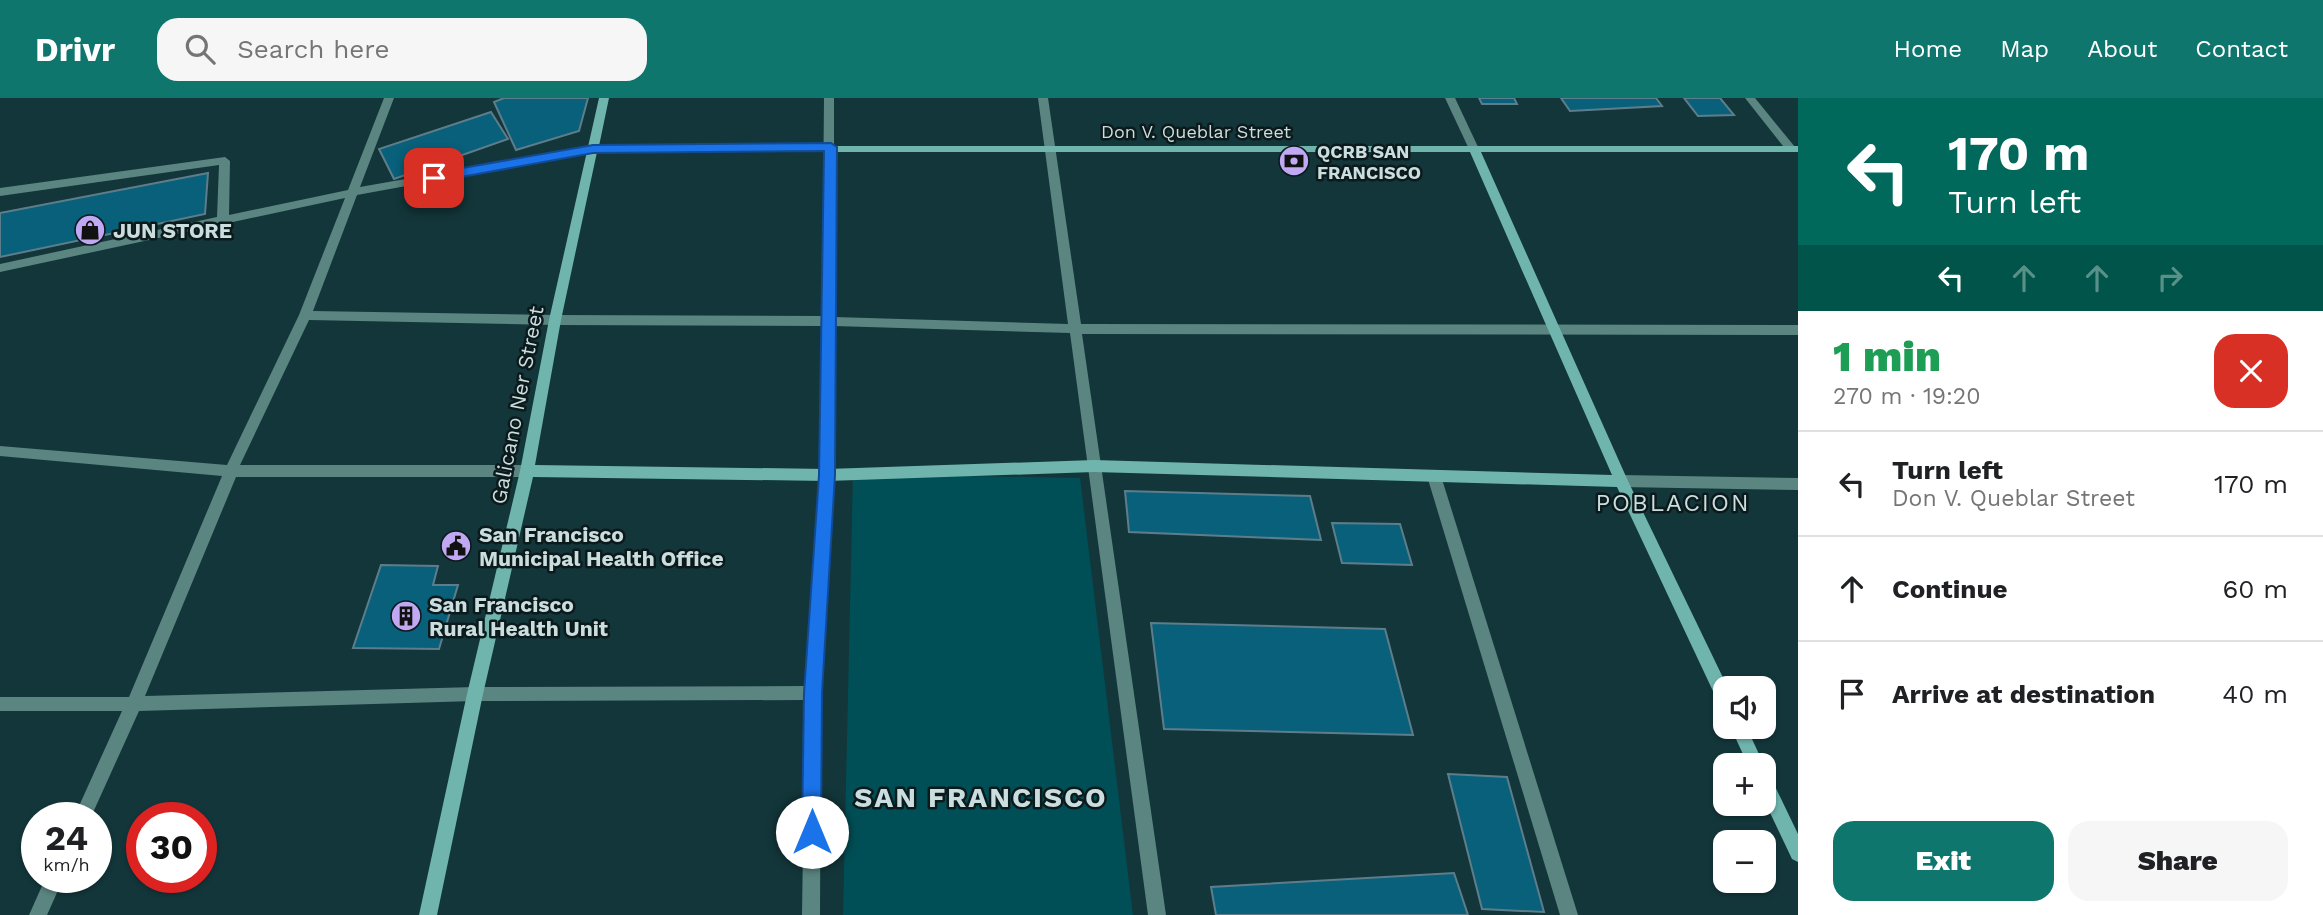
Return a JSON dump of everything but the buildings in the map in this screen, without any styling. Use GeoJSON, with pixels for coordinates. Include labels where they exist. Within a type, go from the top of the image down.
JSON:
{"type":"FeatureCollection","features":[{"type":"Feature","properties":{"kind":"main road","name":"Galicano Ner Street"},"geometry":{"type":"LineString","coordinates":[[428,915],[475,694],[527,471],[555,320],[604,98]]}},
{"type":"Feature","properties":{"kind":"main road","name":"Don V. Queblar Street"},"geometry":{"type":"LineString","coordinates":[[593,149],[1795,149]]}},
{"type":"Feature","properties":{"kind":"main road"},"geometry":{"type":"LineString","coordinates":[[1474,149],[1621,481],[1714,676]]}},
{"type":"Feature","properties":{"kind":"main road"},"geometry":{"type":"LineString","coordinates":[[527,471],[827,475],[1094,466],[1621,481]]}},
{"type":"Feature","properties":{"kind":"main road"},"geometry":{"type":"LineString","coordinates":[[1776,807],[1798,853]]}},
{"type":"Feature","properties":{"kind":"street"},"geometry":{"type":"LineString","coordinates":[[89,802],[134,704],[230,471],[305,315],[389,98]]}},
{"type":"Feature","properties":{"kind":"street"},"geometry":{"type":"LineString","coordinates":[[811,915],[813,693],[827,475],[831,147],[829,98]]}},
{"type":"Feature","properties":{"kind":"street"},"geometry":{"type":"LineString","coordinates":[[1043,98],[1157,915]]}},
{"type":"Feature","properties":{"kind":"street"},"geometry":{"type":"LineString","coordinates":[[1450,98],[1474,149]]}},
{"type":"Feature","properties":{"kind":"street"},"geometry":{"type":"LineString","coordinates":[[1750,98],[1795,149]]}},
{"type":"Feature","properties":{"kind":"street"},"geometry":{"type":"LineString","coordinates":[[0,268],[354,192],[593,149]]}},
{"type":"Feature","properties":{"kind":"street"},"geometry":{"type":"LineString","coordinates":[[0,192],[225,161],[223,220]]}},
{"type":"Feature","properties":{"kind":"street"},"geometry":{"type":"LineString","coordinates":[[305,315],[555,320],[827,321],[1076,329],[1798,330]]}},
{"type":"Feature","properties":{"kind":"street"},"geometry":{"type":"LineString","coordinates":[[0,451],[230,471],[527,471]]}},
{"type":"Feature","properties":{"kind":"street"},"geometry":{"type":"LineString","coordinates":[[1434,475],[1569,915]]}},
{"type":"Feature","properties":{"kind":"street"},"geometry":{"type":"LineString","coordinates":[[1621,481],[1798,484]]}},
{"type":"Feature","properties":{"kind":"street"},"geometry":{"type":"LineString","coordinates":[[0,704],[134,704],[475,694],[813,693]]}},
{"type":"Feature","properties":{"kind":"street"},"geometry":{"type":"LineString","coordinates":[[38,915],[48,893]]}},
{"type":"Feature","properties":{"kind":"shaded area"},"geometry":{"type":"Polygon","coordinates":[[[853,474],[1080,478],[1133,915],[843,915],[853,474]]]}},
{"type":"Feature","properties":{"kind":"place","name":"QCRB SAN FRANCISCO"},"geometry":{"type":"Point","coordinates":[1294,161]}},
{"type":"Feature","properties":{"kind":"place","name":"JUN STORE"},"geometry":{"type":"Point","coordinates":[90,230]}},
{"type":"Feature","properties":{"kind":"place","name":"San Francisco Municipal Health Office"},"geometry":{"type":"Point","coordinates":[456,546]}},
{"type":"Feature","properties":{"kind":"place","name":"San Francisco Rural Health Unit"},"geometry":{"type":"Point","coordinates":[406,616]}},
{"type":"Feature","properties":{"kind":"district","name":"POBLACION"},"geometry":{"type":"Point","coordinates":[1673,503]}},
{"type":"Feature","properties":{"kind":"district","name":"SAN FRANCISCO"},"geometry":{"type":"Point","coordinates":[981,797]}},
{"type":"Feature","properties":{"kind":"route"},"geometry":{"type":"LineString","coordinates":[[434,178],[593,149],[831,147],[827,475],[813,693],[812,832]]}}]}
